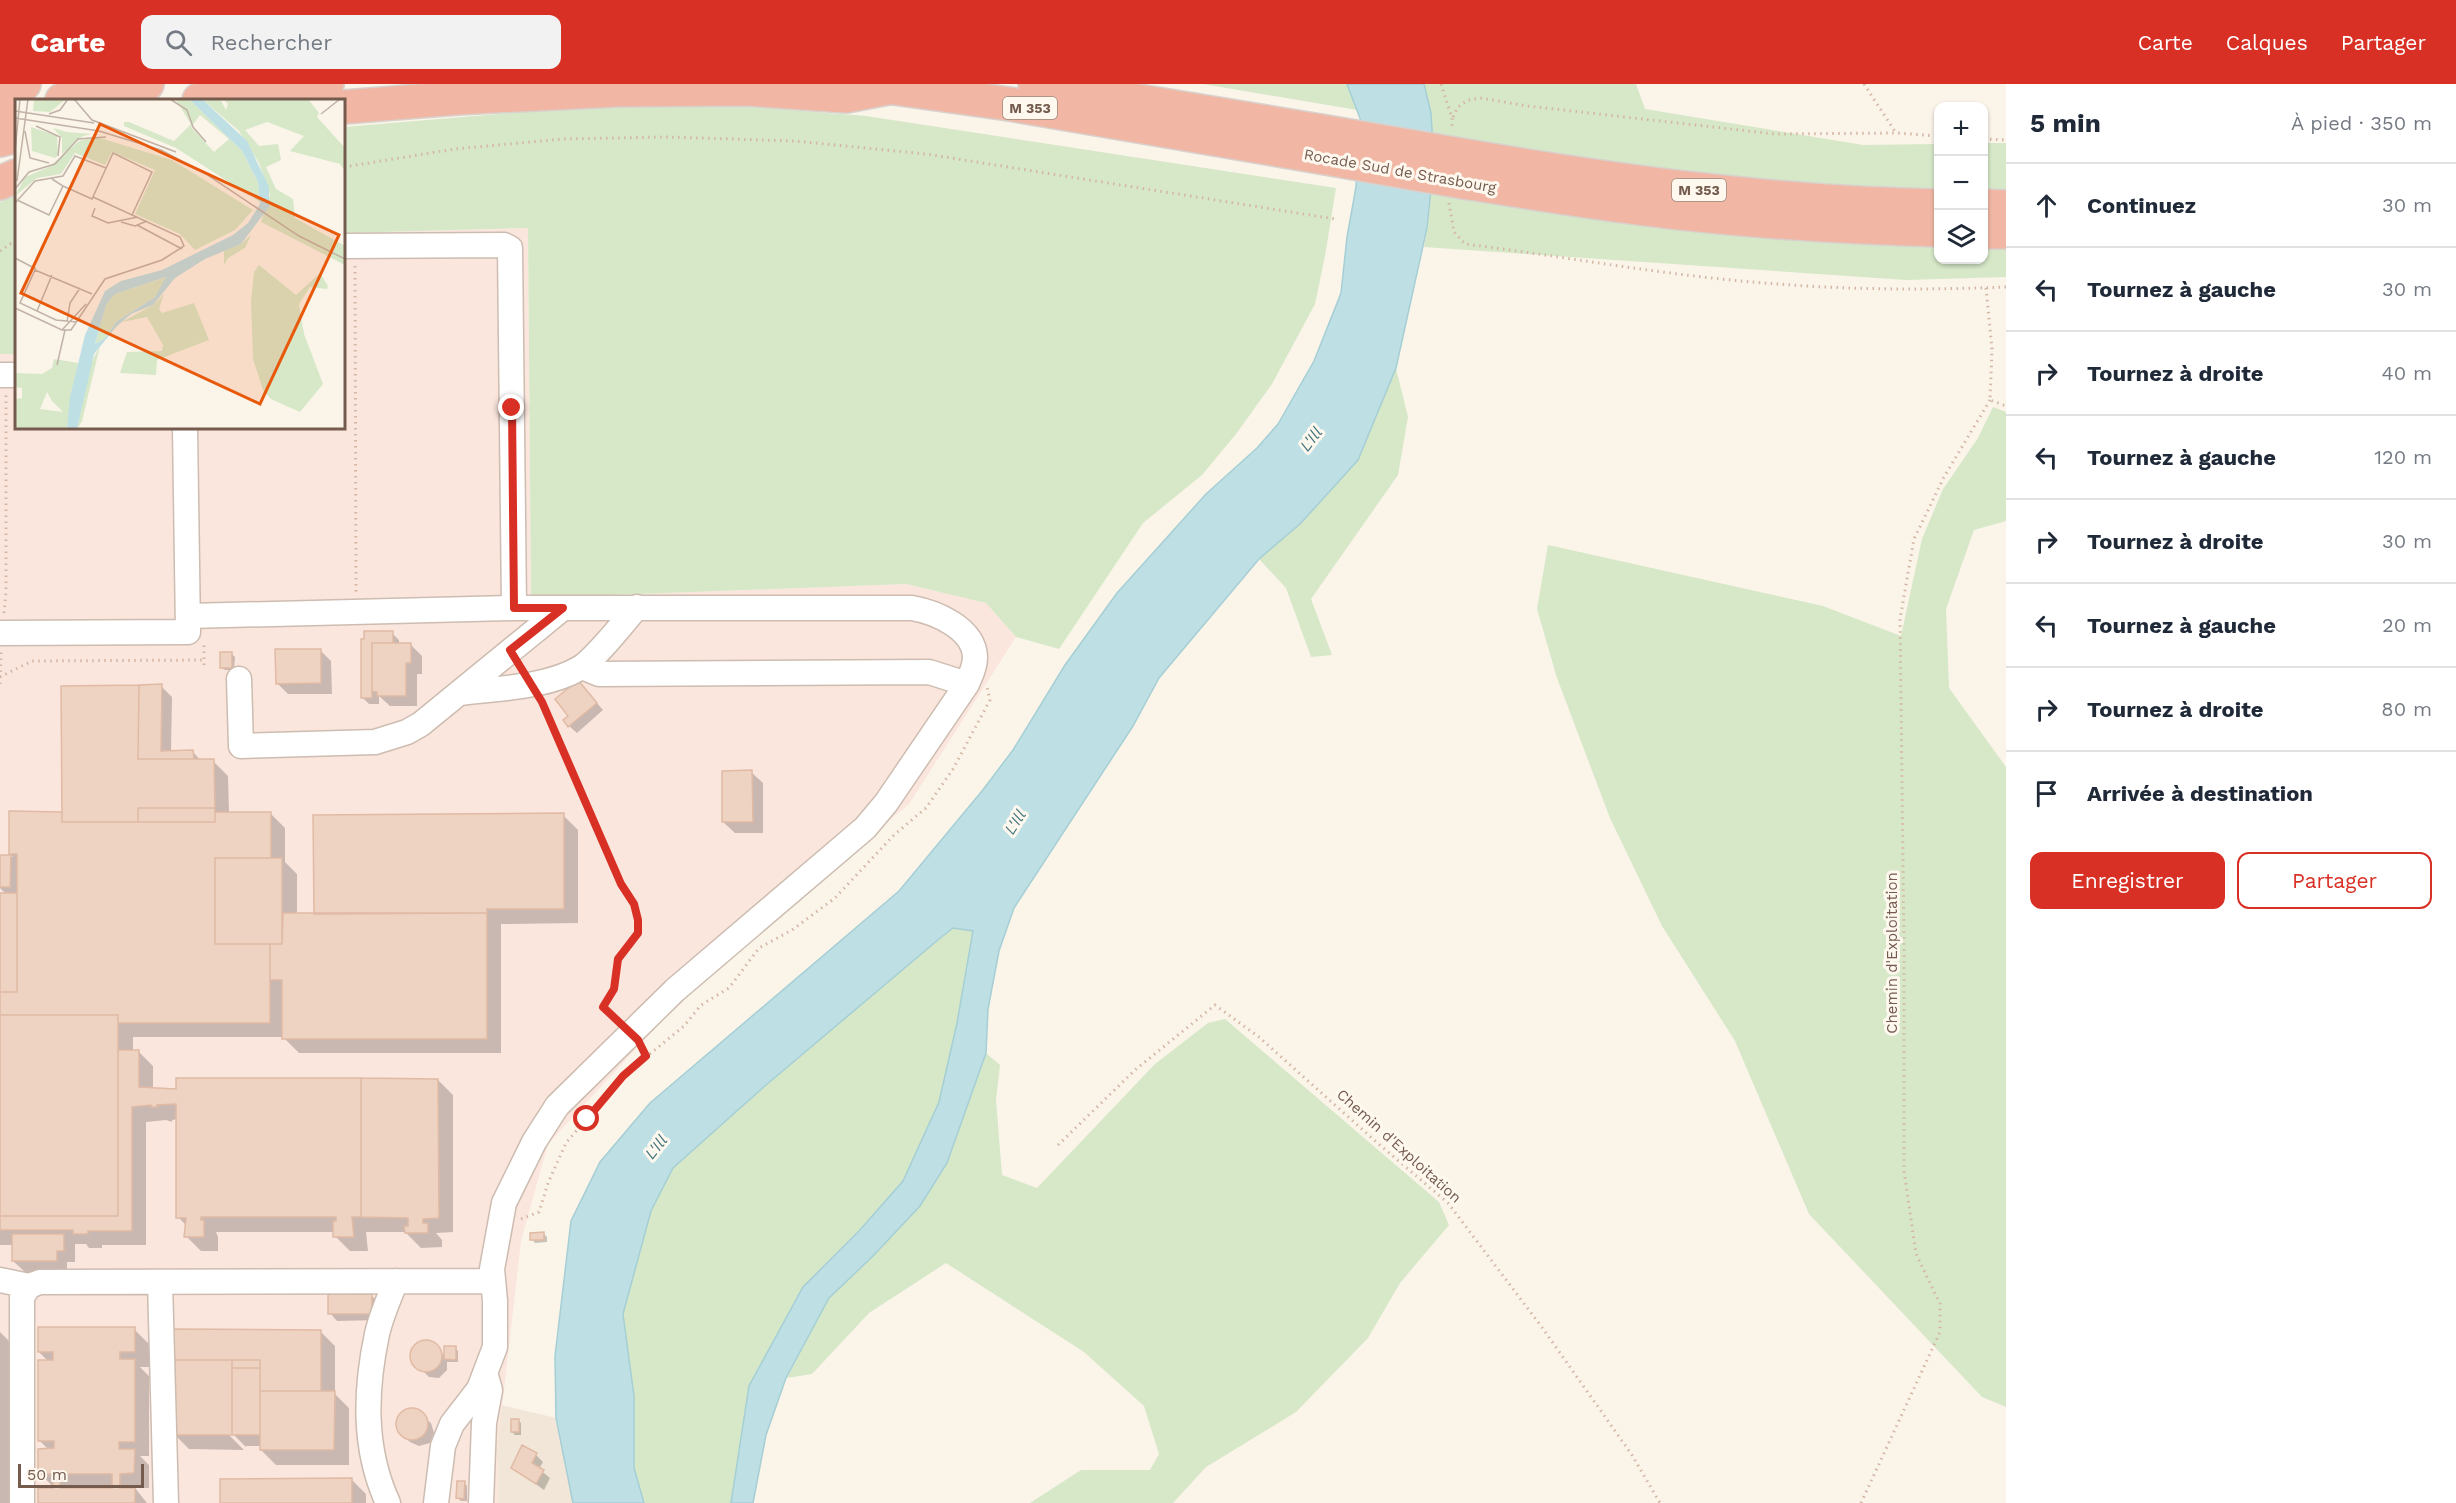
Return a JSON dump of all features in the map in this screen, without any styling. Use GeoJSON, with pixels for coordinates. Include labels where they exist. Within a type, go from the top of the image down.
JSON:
{"type":"FeatureCollection","features":[{"type":"Feature","properties":{"kind":"highway"},"geometry":{"type":"LineString","coordinates":[[0,89],[24,84]]}},
{"type":"Feature","properties":{"kind":"highway"},"geometry":{"type":"LineString","coordinates":[[67,99],[147,84]]}},
{"type":"Feature","properties":{"kind":"highway"},"geometry":{"type":"LineString","coordinates":[[207,99],[327,84]]}},
{"type":"Feature","properties":{"kind":"highway","name":"Rocade Sud de Strasbourg"},"geometry":{"type":"LineString","coordinates":[[1035,84],[1320,144]]}},
{"type":"Feature","properties":{"kind":"highway","name":"Rocade Sud de Strasbourg"},"geometry":{"type":"LineString","coordinates":[[345,107],[447,98],[627,90],[746,89],[846,96],[879,85],[1320,144],[1456,167],[1637,208],[1834,227],[1934,230]]}},
{"type":"Feature","properties":{"kind":"highway"},"geometry":{"type":"LineString","coordinates":[[0,114],[15,110]]}},
{"type":"Feature","properties":{"kind":"highway"},"geometry":{"type":"LineString","coordinates":[[0,140],[15,136]]}},
{"type":"Feature","properties":{"kind":"highway"},"geometry":{"type":"LineString","coordinates":[[0,166],[15,162]]}},
{"type":"Feature","properties":{"kind":"highway","name":"Rocade Sud de Strasbourg"},"geometry":{"type":"LineString","coordinates":[[1456,167],[1598,178],[1700,190],[1934,206]]}},
{"type":"Feature","properties":{"kind":"highway"},"geometry":{"type":"LineString","coordinates":[[0,183],[15,176]]}},
{"type":"Feature","properties":{"kind":"highway"},"geometry":{"type":"LineString","coordinates":[[1988,206],[2006,207]]}},
{"type":"Feature","properties":{"kind":"highway"},"geometry":{"type":"LineString","coordinates":[[1988,232],[2006,232]]}},
{"type":"Feature","properties":{"kind":"lane"},"geometry":{"type":"LineString","coordinates":[[349,246],[504,244],[510,248],[514,608]]}},
{"type":"Feature","properties":{"kind":"lane"},"geometry":{"type":"LineString","coordinates":[[1,633],[188,632],[185,429]]}},
{"type":"Feature","properties":{"kind":"lane"},"geometry":{"type":"LineString","coordinates":[[459,693],[531,684],[568,674],[582,667],[637,607]]}},
{"type":"Feature","properties":{"kind":"lane"},"geometry":{"type":"LineString","coordinates":[[188,616],[514,608],[912,608],[934,612],[955,625],[970,642],[975,656],[970,677],[886,803],[865,828],[675,990],[557,1106],[534,1142],[504,1203],[492,1269],[495,1347],[479,1389],[453,1424],[443,1446],[436,1503]]}},
{"type":"Feature","properties":{"kind":"lane"},"geometry":{"type":"LineString","coordinates":[[240,680],[241,746],[375,742],[421,724],[563,608]]}},
{"type":"Feature","properties":{"kind":"lane"},"geometry":{"type":"LineString","coordinates":[[582,667],[599,674],[929,672],[970,677]]}},
{"type":"Feature","properties":{"kind":"lane"},"geometry":{"type":"LineString","coordinates":[[0,1280],[30,1287]]}},
{"type":"Feature","properties":{"kind":"lane"},"geometry":{"type":"LineString","coordinates":[[388,1503],[373,1456],[367,1414],[377,1332],[396,1281]]}},
{"type":"Feature","properties":{"kind":"lane"},"geometry":{"type":"LineString","coordinates":[[22,1503],[22,1297],[30,1287],[40,1282],[493,1281]]}},
{"type":"Feature","properties":{"kind":"lane"},"geometry":{"type":"LineString","coordinates":[[160,1282],[166,1503]]}},
{"type":"Feature","properties":{"kind":"lane"},"geometry":{"type":"LineString","coordinates":[[481,1503],[483,1433],[490,1390],[486,1373]]}},
{"type":"Feature","properties":{"kind":"path"},"geometry":{"type":"LineString","coordinates":[[1441,84],[1452,118],[1456,167],[1449,213],[1454,232],[1465,244],[1678,274],[1777,284],[1860,289],[2006,287]]}},
{"type":"Feature","properties":{"kind":"path"},"geometry":{"type":"LineString","coordinates":[[1864,84],[1897,133]]}},
{"type":"Feature","properties":{"kind":"path"},"geometry":{"type":"LineString","coordinates":[[1452,118],[1458,107],[1468,100],[1480,98],[1528,106],[1775,134],[1897,133],[1934,136]]}},
{"type":"Feature","properties":{"kind":"path"},"geometry":{"type":"LineString","coordinates":[[345,167],[455,149],[563,139],[667,137],[795,141],[926,154],[1335,219]]}},
{"type":"Feature","properties":{"kind":"path"},"geometry":{"type":"LineString","coordinates":[[1988,138],[2006,140]]}},
{"type":"Feature","properties":{"kind":"path"},"geometry":{"type":"LineString","coordinates":[[0,251],[15,241]]}},
{"type":"Feature","properties":{"kind":"path"},"geometry":{"type":"LineString","coordinates":[[349,246],[356,612]]}},
{"type":"Feature","properties":{"kind":"path"},"geometry":{"type":"LineString","coordinates":[[1986,288],[1992,349],[1990,400],[2006,406]]}},
{"type":"Feature","properties":{"kind":"path"},"geometry":{"type":"LineString","coordinates":[[0,684],[1,633],[6,591],[5,418],[8,375]]}},
{"type":"Feature","properties":{"kind":"path","name":"Chemin d'Exploitation"},"geometry":{"type":"LineString","coordinates":[[1861,1503],[1940,1332],[1940,1304],[1916,1254],[1904,1171],[1900,619],[1914,539],[1944,477],[1990,400]]}},
{"type":"Feature","properties":{"kind":"path"},"geometry":{"type":"LineString","coordinates":[[0,677],[32,661],[204,660]]}},
{"type":"Feature","properties":{"kind":"path"},"geometry":{"type":"LineString","coordinates":[[500,1227],[539,1212],[548,1183],[566,1143],[623,1076],[684,1026],[700,1005],[729,988],[759,948],[792,930],[835,898],[894,835],[926,808],[953,769],[990,700],[989,690],[970,677]]}},
{"type":"Feature","properties":{"kind":"path"},"geometry":{"type":"LineString","coordinates":[[531,684],[542,702],[621,884],[634,904],[638,933],[618,959],[614,989],[603,1007],[638,1040],[646,1056]]}},
{"type":"Feature","properties":{"kind":"path","name":"Chemin d'Exploitation"},"geometry":{"type":"LineString","coordinates":[[1058,1145],[1135,1070],[1215,1005],[1259,1037],[1448,1203],[1541,1326],[1632,1455],[1660,1503]]}},
{"type":"Feature","properties":{"kind":"shaded area"},"geometry":{"type":"Polygon","coordinates":[[[528,228],[531,598],[906,584],[986,603],[1016,637],[909,804],[715,963],[548,1144],[521,1241],[497,1452],[498,1503],[0,1503],[0,354],[15,354],[15,429],[345,429],[345,233],[528,228]]]}},
{"type":"Feature","properties":{"kind":"shaded area"},"geometry":{"type":"Polygon","coordinates":[[[501,1405],[556,1418],[573,1503],[498,1503],[497,1452],[501,1405]]]}},
{"type":"Feature","properties":{"kind":"green space"},"geometry":{"type":"Polygon","coordinates":[[[1203,84],[1347,84],[1357,110],[1203,84]]]}},
{"type":"Feature","properties":{"kind":"green space"},"geometry":{"type":"Polygon","coordinates":[[[1424,84],[1636,84],[1645,109],[1863,145],[1934,144],[1934,264],[1988,264],[1988,143],[2006,143],[2006,277],[1906,280],[1424,247],[1432,186],[1432,144],[1424,84]]]}},
{"type":"Feature","properties":{"kind":"green space"},"geometry":{"type":"Polygon","coordinates":[[[616,104],[740,106],[866,116],[1336,188],[1315,304],[1272,384],[1236,434],[1202,475],[1143,523],[1059,649],[1016,637],[986,603],[906,584],[531,598],[528,228],[345,233],[345,127],[616,104]]]}},
{"type":"Feature","properties":{"kind":"green space"},"geometry":{"type":"Polygon","coordinates":[[[15,193],[15,354],[0,354],[0,202],[15,193]]]}},
{"type":"Feature","properties":{"kind":"green space"},"geometry":{"type":"Polygon","coordinates":[[[1396,368],[1408,417],[1398,475],[1311,599],[1332,655],[1311,657],[1286,588],[1259,559],[1301,523],[1358,460],[1396,368]]]}},
{"type":"Feature","properties":{"kind":"green space"},"geometry":{"type":"Polygon","coordinates":[[[1993,407],[2006,412],[2006,521],[1974,530],[1946,609],[1949,688],[2006,767],[2006,1407],[1982,1397],[1809,1214],[1735,1041],[1662,926],[1610,818],[1557,678],[1537,609],[1548,545],[1823,606],[1901,636],[1922,539],[1943,489],[1978,438],[1993,407]]]}},
{"type":"Feature","properties":{"kind":"green space"},"geometry":{"type":"Polygon","coordinates":[[[953,927],[973,931],[957,1023],[939,1103],[903,1181],[859,1231],[803,1287],[749,1386],[731,1503],[644,1503],[634,1468],[634,1396],[623,1314],[651,1211],[673,1168],[766,1085],[953,927]]]}},
{"type":"Feature","properties":{"kind":"green space"},"geometry":{"type":"Polygon","coordinates":[[[1225,1019],[1439,1202],[1449,1225],[1400,1283],[1368,1338],[1296,1412],[1206,1467],[1173,1503],[1030,1503],[1081,1470],[1150,1470],[1159,1454],[1144,1406],[1084,1352],[946,1263],[869,1313],[812,1374],[787,1378],[829,1297],[873,1256],[920,1206],[947,1163],[986,1053],[1000,1065],[996,1100],[1002,1175],[1037,1188],[1155,1064],[1208,1023],[1225,1019]]]}},
{"type":"Feature","properties":{"kind":"water","name":"L'Ill"},"geometry":{"type":"Polygon","coordinates":[[[1347,84],[1424,84],[1431,113],[1434,161],[1427,228],[1396,368],[1358,460],[1301,523],[1259,559],[1159,678],[1133,726],[1014,908],[999,951],[988,1009],[986,1053],[947,1163],[920,1206],[829,1298],[786,1378],[766,1435],[753,1503],[731,1503],[749,1386],[803,1287],[859,1231],[903,1181],[939,1102],[957,1023],[973,931],[953,928],[939,939],[766,1085],[673,1168],[651,1211],[623,1314],[634,1396],[634,1468],[644,1503],[573,1503],[556,1418],[555,1356],[571,1221],[600,1162],[650,1103],[899,891],[1013,750],[1065,665],[1117,593],[1206,494],[1257,448],[1278,424],[1314,361],[1341,293],[1347,237],[1356,187],[1361,121],[1347,84]]]}},
{"type":"Feature","properties":{"kind":"building"},"geometry":{"type":"Polygon","coordinates":[[[364,631],[393,631],[393,643],[372,643],[372,698],[361,698],[361,639],[364,639],[364,631]]]}},
{"type":"Feature","properties":{"kind":"building"},"geometry":{"type":"Polygon","coordinates":[[[372,643],[411,643],[411,663],[406,663],[406,696],[377,696],[377,692],[372,691],[372,643]]]}},
{"type":"Feature","properties":{"kind":"building"},"geometry":{"type":"Polygon","coordinates":[[[275,649],[321,649],[321,683],[276,684],[275,649]]]}},
{"type":"Feature","properties":{"kind":"building"},"geometry":{"type":"Polygon","coordinates":[[[220,652],[232,652],[232,668],[220,668],[220,652]]]}},
{"type":"Feature","properties":{"kind":"building"},"geometry":{"type":"Polygon","coordinates":[[[578,680],[597,703],[568,727],[563,720],[568,716],[555,699],[578,680]]]}},
{"type":"Feature","properties":{"kind":"building"},"geometry":{"type":"Polygon","coordinates":[[[162,684],[161,751],[193,750],[194,759],[138,759],[139,685],[162,684]]]}},
{"type":"Feature","properties":{"kind":"building"},"geometry":{"type":"Polygon","coordinates":[[[139,685],[138,759],[214,759],[215,808],[138,808],[138,822],[62,822],[61,686],[139,685]]]}},
{"type":"Feature","properties":{"kind":"building"},"geometry":{"type":"Polygon","coordinates":[[[752,770],[753,822],[722,822],[722,771],[752,770]]]}},
{"type":"Feature","properties":{"kind":"building"},"geometry":{"type":"Polygon","coordinates":[[[138,808],[215,808],[215,822],[138,822],[138,808]]]}},
{"type":"Feature","properties":{"kind":"building"},"geometry":{"type":"Polygon","coordinates":[[[9,811],[62,812],[62,822],[215,822],[215,812],[271,812],[271,858],[215,858],[215,944],[270,944],[270,1023],[118,1023],[118,1015],[0,1015],[0,992],[17,992],[17,854],[9,854],[9,811]]]}},
{"type":"Feature","properties":{"kind":"building"},"geometry":{"type":"Polygon","coordinates":[[[564,813],[564,909],[487,909],[487,913],[314,914],[313,815],[564,813]]]}},
{"type":"Feature","properties":{"kind":"building"},"geometry":{"type":"Polygon","coordinates":[[[0,855],[11,855],[10,887],[0,887],[0,855]]]}},
{"type":"Feature","properties":{"kind":"building"},"geometry":{"type":"Polygon","coordinates":[[[215,858],[282,858],[282,944],[215,944],[215,858]]]}},
{"type":"Feature","properties":{"kind":"building"},"geometry":{"type":"Polygon","coordinates":[[[0,893],[17,893],[17,992],[0,992],[0,893]]]}},
{"type":"Feature","properties":{"kind":"building"},"geometry":{"type":"Polygon","coordinates":[[[283,913],[487,913],[487,1039],[282,1039],[282,980],[270,980],[270,944],[282,944],[283,913]]]}},
{"type":"Feature","properties":{"kind":"building"},"geometry":{"type":"Polygon","coordinates":[[[0,1015],[118,1015],[118,1216],[0,1216],[0,1015]]]}},
{"type":"Feature","properties":{"kind":"building"},"geometry":{"type":"Polygon","coordinates":[[[118,1050],[139,1050],[139,1087],[176,1089],[176,1078],[361,1078],[361,1217],[352,1217],[354,1237],[333,1237],[333,1221],[336,1221],[336,1217],[201,1217],[201,1220],[204,1220],[204,1237],[184,1237],[186,1218],[176,1218],[176,1104],[132,1107],[132,1231],[88,1231],[88,1234],[73,1234],[73,1230],[0,1230],[0,1216],[118,1216],[118,1050]]]}},
{"type":"Feature","properties":{"kind":"building"},"geometry":{"type":"Polygon","coordinates":[[[361,1078],[438,1079],[439,1218],[423,1219],[423,1223],[428,1223],[428,1233],[405,1233],[404,1226],[408,1226],[408,1218],[361,1217],[361,1078]]]}},
{"type":"Feature","properties":{"kind":"building"},"geometry":{"type":"Polygon","coordinates":[[[544,1232],[544,1240],[530,1240],[530,1233],[544,1232]]]}},
{"type":"Feature","properties":{"kind":"building"},"geometry":{"type":"Polygon","coordinates":[[[12,1234],[64,1234],[64,1251],[57,1251],[57,1261],[12,1261],[12,1234]]]}},
{"type":"Feature","properties":{"kind":"building"},"geometry":{"type":"Polygon","coordinates":[[[328,1294],[372,1294],[372,1314],[328,1314],[328,1294]]]}},
{"type":"Feature","properties":{"kind":"building"},"geometry":{"type":"Polygon","coordinates":[[[38,1327],[135,1327],[135,1352],[120,1352],[120,1359],[135,1359],[135,1442],[119,1442],[119,1449],[135,1449],[134,1473],[120,1474],[120,1488],[135,1488],[135,1503],[38,1503],[38,1488],[53,1488],[53,1474],[38,1474],[38,1449],[54,1448],[54,1441],[38,1441],[38,1360],[53,1360],[53,1352],[38,1352],[38,1327]],[[60,1474],[60,1488],[112,1488],[112,1474],[60,1474]]]}},
{"type":"Feature","properties":{"kind":"building"},"geometry":{"type":"Polygon","coordinates":[[[173,1329],[321,1330],[321,1391],[260,1391],[260,1360],[173,1360],[173,1329]]]}},
{"type":"Feature","properties":{"kind":"building"},"geometry":{"type":"Polygon","coordinates":[[[426,1340],[437,1345],[442,1356],[437,1367],[426,1372],[415,1367],[410,1356],[415,1345],[426,1340]]]}},
{"type":"Feature","properties":{"kind":"building"},"geometry":{"type":"Polygon","coordinates":[[[444,1346],[456,1346],[456,1360],[444,1359],[444,1346]]]}},
{"type":"Feature","properties":{"kind":"building"},"geometry":{"type":"Polygon","coordinates":[[[173,1360],[232,1360],[232,1435],[172,1435],[173,1360]]]}},
{"type":"Feature","properties":{"kind":"building"},"geometry":{"type":"Polygon","coordinates":[[[232,1360],[260,1360],[260,1368],[232,1368],[232,1360]]]}},
{"type":"Feature","properties":{"kind":"building"},"geometry":{"type":"Polygon","coordinates":[[[232,1368],[260,1368],[260,1435],[232,1435],[232,1368]]]}},
{"type":"Feature","properties":{"kind":"building"},"geometry":{"type":"Polygon","coordinates":[[[260,1391],[335,1391],[334,1450],[260,1450],[260,1391]]]}},
{"type":"Feature","properties":{"kind":"building"},"geometry":{"type":"Polygon","coordinates":[[[412,1408],[423,1413],[428,1424],[423,1435],[412,1440],[401,1435],[396,1424],[401,1413],[412,1408]]]}},
{"type":"Feature","properties":{"kind":"building"},"geometry":{"type":"Polygon","coordinates":[[[511,1419],[519,1419],[519,1432],[511,1432],[511,1419]]]}},
{"type":"Feature","properties":{"kind":"building"},"geometry":{"type":"Polygon","coordinates":[[[522,1445],[537,1453],[532,1463],[544,1470],[536,1484],[511,1468],[522,1445]]]}},
{"type":"Feature","properties":{"kind":"building"},"geometry":{"type":"Polygon","coordinates":[[[352,1478],[352,1503],[220,1503],[220,1479],[352,1478]]]}},
{"type":"Feature","properties":{"kind":"building"},"geometry":{"type":"Polygon","coordinates":[[[457,1481],[465,1481],[464,1499],[456,1498],[457,1481]]]}},
{"type":"Feature","properties":{"kind":"route"},"geometry":{"type":"LineString","coordinates":[[512,408],[514,608],[563,608],[510,650],[542,702],[621,884],[634,904],[638,920],[638,933],[618,959],[614,989],[603,1007],[638,1040],[646,1056],[623,1076],[587,1119]]}}]}
